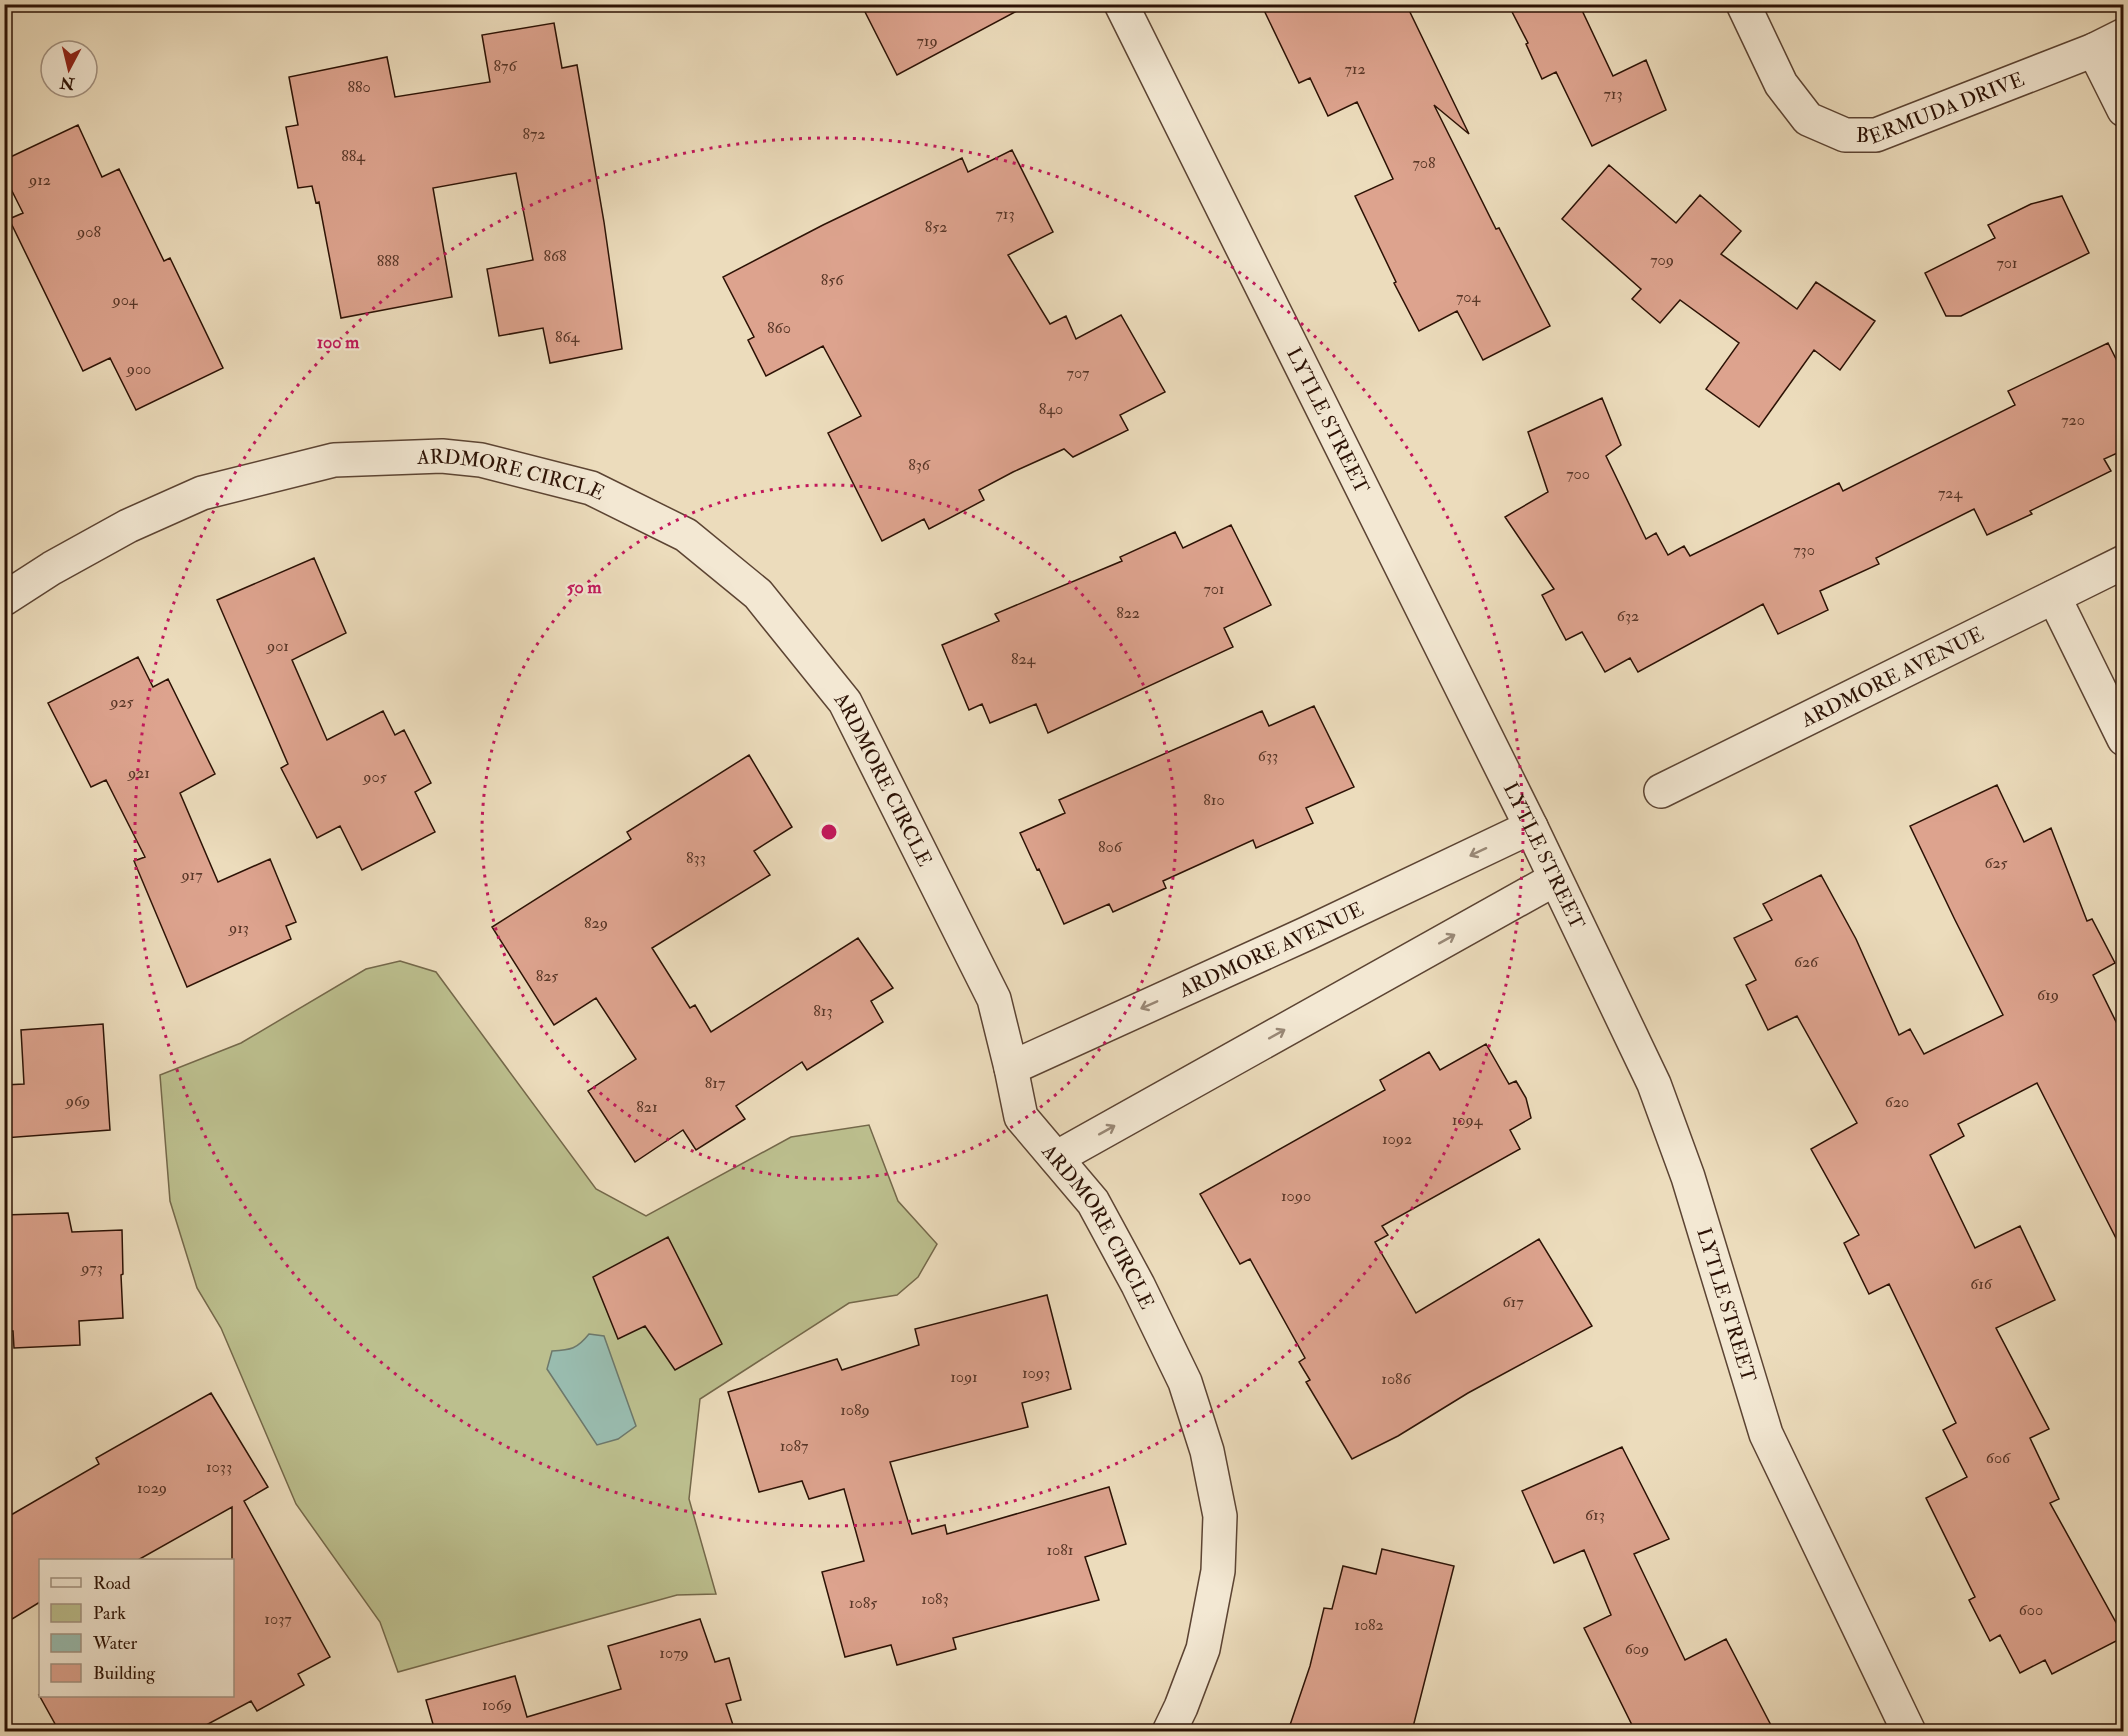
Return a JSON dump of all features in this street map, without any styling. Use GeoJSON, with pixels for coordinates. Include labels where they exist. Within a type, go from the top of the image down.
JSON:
{"type":"FeatureCollection","features":[{"type":"Feature","properties":{"kind":"street","name":"LYTLE STREET"},"geometry":{"type":"LineString","coordinates":[[1121,4],[1531,827],[1654,1084],[1688,1177],[1766,1434],[1909,1731]]}},
{"type":"Feature","properties":{"kind":"street","name":"BERMUDA DRIVE"},"geometry":{"type":"LineString","coordinates":[[1743,4],[1781,84],[1808,119],[1845,135],[1876,135],[2094,50],[2124,35]]}},
{"type":"Feature","properties":{"kind":"street"},"geometry":{"type":"LineString","coordinates":[[2094,50],[2124,110]]}},
{"type":"Feature","properties":{"kind":"street","name":"ARDMORE CIRCLE"},"geometry":{"type":"LineString","coordinates":[[4,599],[52,568],[109,537],[202,493],[334,460],[442,456],[481,460],[591,488],[686,535],[758,594],[845,702],[994,999],[1021,1118],[1093,1202],[1138,1286],[1185,1382],[1207,1450],[1220,1516],[1218,1571],[1203,1649],[1169,1731]]}},
{"type":"Feature","properties":{"kind":"street","name":"ARDMORE AVENUE"},"geometry":{"type":"LineString","coordinates":[[1661,791],[2124,562]]}},
{"type":"Feature","properties":{"kind":"street"},"geometry":{"type":"LineString","coordinates":[[2054,597],[2124,739]]}},
{"type":"Feature","properties":{"kind":"street","name":"ARDMORE AVENUE"},"geometry":{"type":"LineString","coordinates":[[1011,1068],[1308,933],[1531,827]]}},
{"type":"Feature","properties":{"kind":"street"},"geometry":{"type":"LineString","coordinates":[[1056,1158],[1555,879]]}},
{"type":"Feature","properties":{"kind":"green space"},"geometry":{"type":"Polygon","coordinates":[[[400,961],[436,972],[596,1189],[646,1216],[791,1137],[869,1125],[898,1201],[937,1244],[918,1277],[897,1295],[849,1303],[700,1399],[689,1499],[716,1594],[677,1595],[398,1672],[380,1622],[296,1504],[221,1328],[197,1288],[170,1201],[160,1075],[241,1043],[366,969],[400,961]]]}},
{"type":"Feature","properties":{"kind":"water"},"geometry":{"type":"Polygon","coordinates":[[[589,1334],[604,1336],[636,1426],[618,1439],[597,1445],[547,1369],[552,1351],[573,1348],[589,1334]]]}},
{"type":"Feature","properties":{"kind":"building"},"geometry":{"type":"Polygon","coordinates":[[[861,4],[1030,4],[897,75],[861,4]]]}},
{"type":"Feature","properties":{"kind":"building"},"geometry":{"type":"Polygon","coordinates":[[[1261,4],[1406,4],[1469,134],[1434,105],[1496,229],[1499,228],[1550,326],[1483,360],[1457,311],[1419,331],[1394,283],[1396,282],[1355,196],[1393,179],[1357,102],[1328,116],[1310,78],[1299,83],[1261,4]]]}},
{"type":"Feature","properties":{"kind":"building"},"geometry":{"type":"Polygon","coordinates":[[[1508,4],[1579,4],[1613,76],[1646,60],[1666,110],[1592,146],[1556,72],[1542,79],[1526,44],[1528,43],[1508,4]]]}},
{"type":"Feature","properties":{"kind":"building"},"geometry":{"type":"Polygon","coordinates":[[[554,23],[562,68],[577,65],[604,222],[622,349],[550,363],[543,328],[499,336],[487,269],[533,260],[516,173],[433,188],[452,297],[341,318],[319,202],[316,203],[312,186],[298,188],[286,127],[298,125],[289,77],[387,57],[395,97],[490,82],[482,35],[554,23]]]}},
{"type":"Feature","properties":{"kind":"building"},"geometry":{"type":"Polygon","coordinates":[[[78,125],[102,177],[119,169],[164,261],[170,258],[223,368],[136,410],[110,358],[83,371],[9,219],[23,213],[4,175],[4,160],[78,125]]]}},
{"type":"Feature","properties":{"kind":"building"},"geometry":{"type":"Polygon","coordinates":[[[1012,150],[1053,232],[1008,255],[1050,324],[1066,316],[1076,339],[1121,315],[1165,392],[1120,415],[1128,430],[1073,457],[1064,449],[1013,472],[979,490],[984,500],[929,529],[924,519],[882,541],[828,433],[861,416],[823,346],[766,376],[748,340],[754,337],[723,277],[823,225],[962,158],[968,172],[1012,150]]]}},
{"type":"Feature","properties":{"kind":"building"},"geometry":{"type":"Polygon","coordinates":[[[1609,165],[1676,223],[1700,195],[1741,231],[1721,254],[1797,309],[1816,282],[1875,321],[1840,370],[1814,350],[1759,427],[1706,389],[1739,343],[1680,300],[1660,323],[1632,299],[1641,289],[1562,219],[1609,165]]]}},
{"type":"Feature","properties":{"kind":"building"},"geometry":{"type":"Polygon","coordinates":[[[2062,196],[2089,253],[1961,316],[1946,316],[1925,273],[1995,238],[1988,225],[2031,204],[2062,196]]]}},
{"type":"Feature","properties":{"kind":"building"},"geometry":{"type":"Polygon","coordinates":[[[2108,343],[2124,375],[2124,450],[2104,459],[2111,471],[2030,511],[2032,514],[1987,535],[1974,509],[1876,558],[1879,564],[1820,591],[1828,610],[1778,634],[1763,604],[1638,672],[1630,658],[1605,672],[1582,632],[1566,640],[1542,595],[1554,589],[1505,517],[1548,492],[1528,432],[1602,398],[1621,445],[1606,456],[1646,539],[1656,533],[1668,555],[1684,546],[1690,556],[1839,483],[1843,491],[2015,405],[2008,391],[2108,343]]]}},
{"type":"Feature","properties":{"kind":"building"},"geometry":{"type":"Polygon","coordinates":[[[1231,525],[1271,605],[1224,628],[1233,647],[1048,733],[1036,704],[990,723],[982,704],[969,710],[942,645],[999,621],[995,614],[1122,561],[1120,557],[1175,532],[1183,548],[1231,525]]]}},
{"type":"Feature","properties":{"kind":"building"},"geometry":{"type":"Polygon","coordinates":[[[314,558],[346,633],[292,660],[327,740],[383,711],[395,735],[404,730],[431,783],[415,792],[435,832],[362,870],[340,826],[317,838],[281,768],[288,764],[217,600],[314,558]]]}},
{"type":"Feature","properties":{"kind":"building"},"geometry":{"type":"Polygon","coordinates":[[[138,657],[153,687],[168,679],[215,774],[180,793],[218,882],[270,859],[296,922],[286,926],[291,939],[187,987],[134,861],[145,857],[106,780],[91,787],[48,703],[138,657]]]}},
{"type":"Feature","properties":{"kind":"building"},"geometry":{"type":"Polygon","coordinates":[[[1314,706],[1354,787],[1306,808],[1313,823],[1256,848],[1253,840],[1163,881],[1166,888],[1113,912],[1109,904],[1064,924],[1020,833],[1065,813],[1059,800],[1262,711],[1269,726],[1314,706]]]}},
{"type":"Feature","properties":{"kind":"building"},"geometry":{"type":"Polygon","coordinates":[[[749,755],[792,827],[754,851],[770,875],[652,948],[690,1008],[695,1005],[711,1032],[858,938],[893,988],[871,1001],[883,1022],[807,1070],[802,1062],[736,1106],[745,1119],[696,1150],[683,1130],[635,1162],[588,1091],[636,1059],[596,998],[554,1025],[492,927],[631,839],[627,832],[749,755]]]}},
{"type":"Feature","properties":{"kind":"building"},"geometry":{"type":"Polygon","coordinates":[[[1997,785],[2024,842],[2051,828],[2087,921],[2092,919],[2115,963],[2093,975],[2124,1038],[2124,1254],[2037,1083],[1958,1124],[1964,1136],[1930,1155],[1975,1248],[2020,1226],[2055,1300],[1996,1328],[2049,1429],[2030,1438],[2059,1499],[2050,1503],[2124,1637],[2052,1674],[2045,1660],[2020,1673],[2000,1635],[1990,1641],[1969,1600],[1975,1597],[1926,1498],[1967,1477],[1943,1430],[1956,1423],[1889,1284],[1869,1294],[1844,1243],[1859,1235],[1811,1149],[1857,1123],[1797,1016],[1768,1030],[1746,985],[1756,980],[1734,938],[1772,920],[1763,904],[1821,875],[1856,939],[1899,1035],[1910,1029],[1924,1054],[2003,1015],[1910,826],[1997,785]]]}},
{"type":"Feature","properties":{"kind":"building"},"geometry":{"type":"Polygon","coordinates":[[[103,1024],[110,1130],[4,1138],[4,1085],[24,1084],[21,1030],[103,1024]]]}},
{"type":"Feature","properties":{"kind":"building"},"geometry":{"type":"Polygon","coordinates":[[[1486,1044],[1509,1084],[1516,1081],[1526,1098],[1531,1118],[1510,1130],[1520,1149],[1382,1226],[1388,1235],[1375,1242],[1416,1313],[1539,1239],[1592,1326],[1468,1393],[1398,1436],[1352,1459],[1306,1382],[1310,1380],[1299,1362],[1305,1358],[1250,1259],[1240,1264],[1200,1194],[1385,1090],[1380,1080],[1429,1052],[1440,1070],[1486,1044]]]}},
{"type":"Feature","properties":{"kind":"building"},"geometry":{"type":"Polygon","coordinates":[[[68,1213],[72,1232],[122,1230],[123,1318],[79,1321],[80,1345],[14,1348],[13,1331],[4,1331],[4,1215],[68,1213]]]}},
{"type":"Feature","properties":{"kind":"building"},"geometry":{"type":"Polygon","coordinates":[[[668,1237],[722,1344],[675,1370],[645,1326],[618,1339],[593,1277],[668,1237]]]}},
{"type":"Feature","properties":{"kind":"building"},"geometry":{"type":"Polygon","coordinates":[[[1047,1295],[1071,1389],[1022,1403],[1028,1427],[890,1462],[912,1534],[945,1525],[947,1534],[1109,1487],[1126,1544],[1085,1557],[1099,1600],[953,1638],[956,1649],[897,1665],[891,1645],[845,1657],[822,1572],[864,1561],[844,1489],[809,1499],[802,1481],[759,1492],[728,1392],[837,1359],[842,1370],[919,1345],[915,1329],[1047,1295]]]}},
{"type":"Feature","properties":{"kind":"building"},"geometry":{"type":"Polygon","coordinates":[[[211,1393],[268,1487],[244,1501],[330,1657],[298,1674],[304,1685],[257,1711],[251,1701],[195,1731],[59,1731],[40,1697],[234,1697],[232,1507],[140,1559],[39,1559],[39,1603],[4,1624],[4,1519],[99,1464],[96,1458],[211,1393]]]}},
{"type":"Feature","properties":{"kind":"building"},"geometry":{"type":"Polygon","coordinates":[[[1622,1447],[1669,1539],[1634,1554],[1685,1660],[1726,1639],[1774,1731],[1635,1731],[1584,1628],[1611,1615],[1584,1550],[1554,1563],[1522,1491],[1622,1447]]]}},
{"type":"Feature","properties":{"kind":"building"},"geometry":{"type":"Polygon","coordinates":[[[1382,1549],[1454,1566],[1412,1731],[1288,1731],[1310,1666],[1324,1608],[1332,1609],[1343,1566],[1376,1574],[1382,1549]]]}},
{"type":"Feature","properties":{"kind":"building"},"geometry":{"type":"Polygon","coordinates":[[[700,1619],[715,1662],[729,1658],[741,1700],[726,1704],[735,1731],[435,1731],[426,1700],[515,1676],[527,1717],[621,1689],[608,1646],[700,1619]]]}}]}
